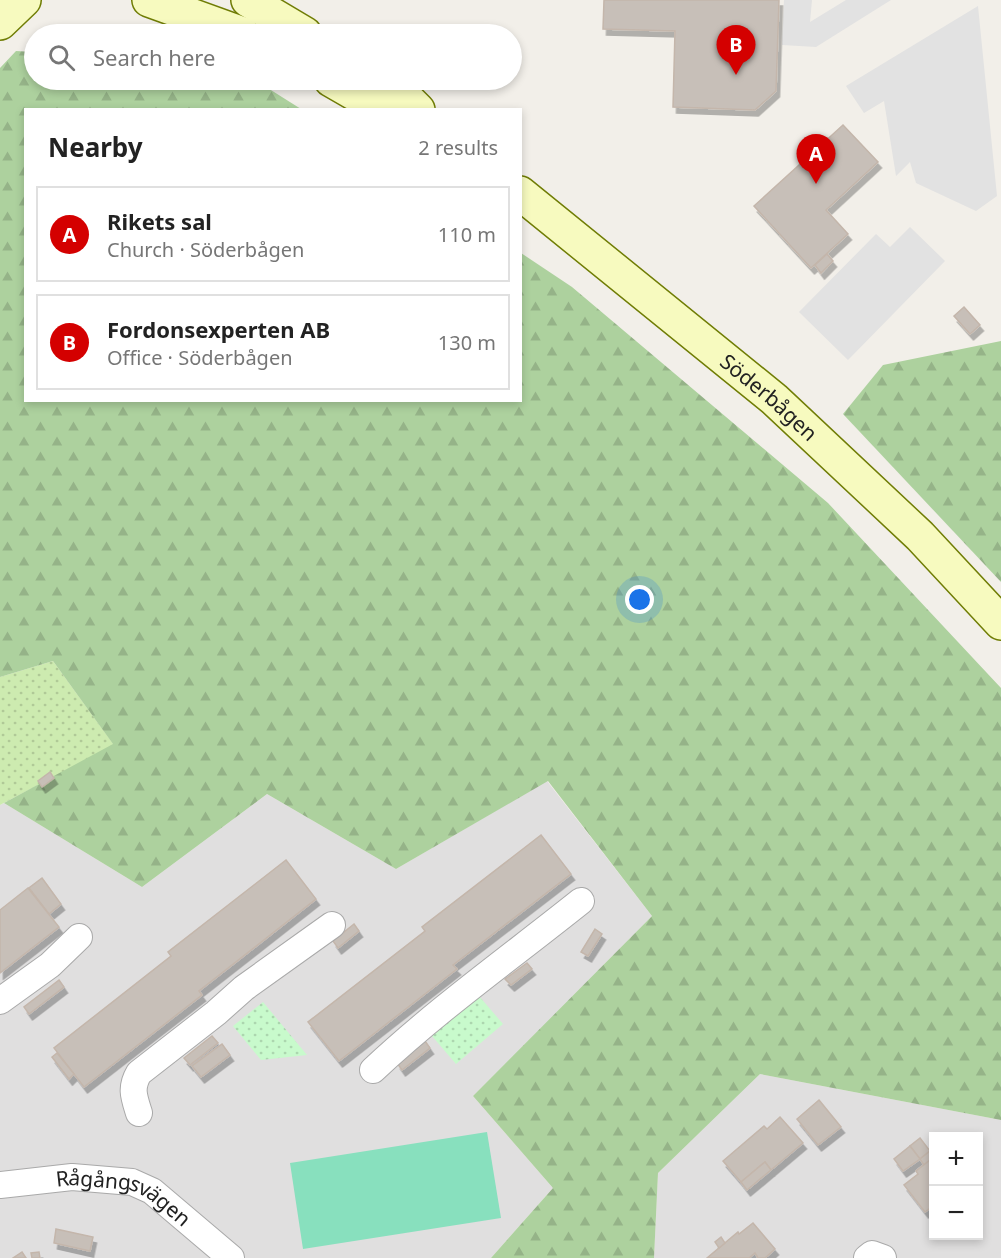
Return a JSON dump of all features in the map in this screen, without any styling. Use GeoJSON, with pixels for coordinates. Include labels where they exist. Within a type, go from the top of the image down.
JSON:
{"type":"FeatureCollection","features":[{"type":"Feature","properties":{"kind":"street"},"geometry":{"type":"LineString","coordinates":[[0,22],[24,0]]}},
{"type":"Feature","properties":{"kind":"street"},"geometry":{"type":"LineString","coordinates":[[149,0],[215,24]]}},
{"type":"Feature","properties":{"kind":"street"},"geometry":{"type":"LineString","coordinates":[[248,0],[288,24]]}},
{"type":"Feature","properties":{"kind":"street"},"geometry":{"type":"LineString","coordinates":[[348,90],[380,108]]}},
{"type":"Feature","properties":{"kind":"street"},"geometry":{"type":"LineString","coordinates":[[394,90],[416,108]]}},
{"type":"Feature","properties":{"kind":"street","name":"Söderbågen"},"geometry":{"type":"LineString","coordinates":[[522,195],[774,399],[920,536],[1001,623]]}},
{"type":"Feature","properties":{"kind":"street"},"geometry":{"type":"LineString","coordinates":[[373,1070],[454,1000],[581,901]]}},
{"type":"Feature","properties":{"kind":"street"},"geometry":{"type":"LineString","coordinates":[[139,1113],[133,1083],[139,1073],[216,1013],[244,988],[332,925]]}},
{"type":"Feature","properties":{"kind":"street"},"geometry":{"type":"LineString","coordinates":[[0,1001],[50,965],[79,937]]}},
{"type":"Feature","properties":{"kind":"street","name":"Rågångsvägen"},"geometry":{"type":"LineString","coordinates":[[0,1185],[72,1177],[132,1182],[152,1191],[231,1258]]}},
{"type":"Feature","properties":{"kind":"street"},"geometry":{"type":"LineString","coordinates":[[867,1258],[872,1254],[883,1258]]}},
{"type":"Feature","properties":{"kind":"shaded area"},"geometry":{"type":"Polygon","coordinates":[[[784,0],[812,0],[810,22],[846,0],[891,0],[816,47],[782,45],[784,0]]]}},
{"type":"Feature","properties":{"kind":"shaded area"},"geometry":{"type":"Polygon","coordinates":[[[978,6],[997,196],[976,211],[916,183],[910,162],[896,176],[884,101],[864,113],[846,86],[978,6]]]}},
{"type":"Feature","properties":{"kind":"shaded area"},"geometry":{"type":"Polygon","coordinates":[[[910,227],[945,261],[848,360],[799,312],[876,234],[890,247],[910,227]]]}},
{"type":"Feature","properties":{"kind":"shaded area"},"geometry":{"type":"Polygon","coordinates":[[[547,781],[652,916],[473,1096],[553,1188],[491,1258],[0,1258],[0,805],[4,803],[142,887],[267,794],[396,869],[547,781]]]}},
{"type":"Feature","properties":{"kind":"shaded area"},"geometry":{"type":"Polygon","coordinates":[[[760,1074],[1001,1120],[1001,1258],[654,1258],[658,1173],[760,1074]]]}},
{"type":"Feature","properties":{"kind":"green space"},"geometry":{"type":"Polygon","coordinates":[[[16,51],[24,51],[24,90],[271,90],[299,108],[24,108],[24,402],[522,402],[522,254],[572,287],[828,503],[1001,688],[1001,1120],[760,1074],[658,1173],[654,1258],[491,1258],[553,1188],[473,1096],[652,916],[548,781],[396,869],[267,794],[142,887],[4,803],[113,744],[53,661],[0,677],[0,68],[16,51]]]}},
{"type":"Feature","properties":{"kind":"green space"},"geometry":{"type":"Polygon","coordinates":[[[1001,341],[1001,582],[843,414],[883,365],[1001,341]]]}},
{"type":"Feature","properties":{"kind":"green space"},"geometry":{"type":"Polygon","coordinates":[[[53,661],[114,745],[0,805],[0,677],[53,661]]]}},
{"type":"Feature","properties":{"kind":"green space"},"geometry":{"type":"Polygon","coordinates":[[[479,996],[503,1024],[456,1064],[432,1036],[479,996]]]}},
{"type":"Feature","properties":{"kind":"green space"},"geometry":{"type":"Polygon","coordinates":[[[263,1002],[307,1055],[261,1060],[233,1026],[263,1002]]]}},
{"type":"Feature","properties":{"kind":"green space"},"geometry":{"type":"Polygon","coordinates":[[[487,1132],[501,1218],[303,1249],[290,1163],[487,1132]]]}},
{"type":"Feature","properties":{"kind":"building"},"geometry":{"type":"Polygon","coordinates":[[[604,0],[779,0],[776,91],[755,110],[673,107],[675,31],[603,29],[604,0]]]}},
{"type":"Feature","properties":{"kind":"building"},"geometry":{"type":"Polygon","coordinates":[[[843,125],[878,162],[826,210],[848,234],[811,268],[754,206],[843,125]]]}},
{"type":"Feature","properties":{"kind":"building"},"geometry":{"type":"Polygon","coordinates":[[[827,254],[833,261],[821,273],[815,265],[827,254]]]}},
{"type":"Feature","properties":{"kind":"building"},"geometry":{"type":"Polygon","coordinates":[[[964,307],[980,325],[970,334],[954,316],[964,307]]]}},
{"type":"Feature","properties":{"kind":"building"},"geometry":{"type":"Polygon","coordinates":[[[50,772],[54,778],[42,787],[38,781],[50,772]]]}},
{"type":"Feature","properties":{"kind":"building"},"geometry":{"type":"Polygon","coordinates":[[[541,835],[571,874],[453,965],[457,969],[339,1061],[308,1022],[425,931],[422,927],[541,835]]]}},
{"type":"Feature","properties":{"kind":"building"},"geometry":{"type":"Polygon","coordinates":[[[286,860],[316,899],[199,991],[202,995],[84,1087],[54,1048],[171,956],[168,952],[286,860]]]}},
{"type":"Feature","properties":{"kind":"building"},"geometry":{"type":"Polygon","coordinates":[[[42,878],[61,904],[49,914],[29,888],[42,878]]]}},
{"type":"Feature","properties":{"kind":"building"},"geometry":{"type":"Polygon","coordinates":[[[28,888],[59,927],[0,973],[0,910],[28,888]]]}},
{"type":"Feature","properties":{"kind":"building"},"geometry":{"type":"Polygon","coordinates":[[[354,924],[359,931],[338,948],[333,941],[354,924]]]}},
{"type":"Feature","properties":{"kind":"building"},"geometry":{"type":"Polygon","coordinates":[[[595,929],[602,934],[588,956],[581,952],[595,929]]]}},
{"type":"Feature","properties":{"kind":"building"},"geometry":{"type":"Polygon","coordinates":[[[527,963],[532,969],[511,985],[505,979],[527,963]]]}},
{"type":"Feature","properties":{"kind":"building"},"geometry":{"type":"Polygon","coordinates":[[[59,980],[64,987],[29,1014],[24,1007],[59,980]]]}},
{"type":"Feature","properties":{"kind":"building"},"geometry":{"type":"Polygon","coordinates":[[[212,1036],[218,1043],[190,1065],[184,1058],[212,1036]]]}},
{"type":"Feature","properties":{"kind":"building"},"geometry":{"type":"Polygon","coordinates":[[[425,1041],[430,1048],[402,1070],[397,1063],[425,1041]]]}},
{"type":"Feature","properties":{"kind":"building"},"geometry":{"type":"Polygon","coordinates":[[[222,1044],[230,1055],[201,1077],[192,1066],[222,1044]]]}},
{"type":"Feature","properties":{"kind":"building"},"geometry":{"type":"Polygon","coordinates":[[[57,1053],[74,1074],[69,1079],[52,1057],[57,1053]]]}},
{"type":"Feature","properties":{"kind":"building"},"geometry":{"type":"Polygon","coordinates":[[[819,1100],[841,1127],[818,1145],[797,1119],[819,1100]]]}},
{"type":"Feature","properties":{"kind":"building"},"geometry":{"type":"Polygon","coordinates":[[[780,1117],[803,1143],[771,1170],[765,1162],[741,1182],[723,1161],[764,1126],[767,1129],[780,1117]]]}},
{"type":"Feature","properties":{"kind":"building"},"geometry":{"type":"Polygon","coordinates":[[[920,1138],[929,1152],[920,1159],[910,1146],[920,1138]]]}},
{"type":"Feature","properties":{"kind":"building"},"geometry":{"type":"Polygon","coordinates":[[[910,1146],[920,1159],[903,1171],[894,1159],[910,1146]]]}},
{"type":"Feature","properties":{"kind":"building"},"geometry":{"type":"Polygon","coordinates":[[[929,1152],[929,1161],[924,1165],[920,1159],[929,1152]]]}},
{"type":"Feature","properties":{"kind":"building"},"geometry":{"type":"Polygon","coordinates":[[[929,1161],[929,1209],[925,1212],[904,1185],[918,1174],[916,1171],[929,1161]]]}},
{"type":"Feature","properties":{"kind":"building"},"geometry":{"type":"Polygon","coordinates":[[[765,1162],[771,1170],[747,1190],[741,1182],[765,1162]]]}},
{"type":"Feature","properties":{"kind":"building"},"geometry":{"type":"Polygon","coordinates":[[[753,1223],[775,1249],[765,1258],[758,1258],[755,1253],[749,1258],[707,1258],[738,1232],[739,1234],[753,1223]]]}},
{"type":"Feature","properties":{"kind":"building"},"geometry":{"type":"Polygon","coordinates":[[[56,1229],[93,1237],[90,1251],[54,1243],[56,1229]]]}},
{"type":"Feature","properties":{"kind":"building"},"geometry":{"type":"Polygon","coordinates":[[[721,1237],[725,1243],[719,1248],[715,1242],[721,1237]]]}},
{"type":"Feature","properties":{"kind":"building"},"geometry":{"type":"Polygon","coordinates":[[[22,1252],[26,1258],[13,1258],[22,1252]]]}},
{"type":"Feature","properties":{"kind":"building"},"geometry":{"type":"Polygon","coordinates":[[[39,1252],[40,1258],[32,1258],[31,1253],[39,1252]]]}},
{"type":"Feature","properties":{"kind":"place","name":"Fordonsexperten AB"},"geometry":{"type":"Point","coordinates":[736,75]}},
{"type":"Feature","properties":{"kind":"place","name":"Rikets sal"},"geometry":{"type":"Point","coordinates":[816,184]}}]}
